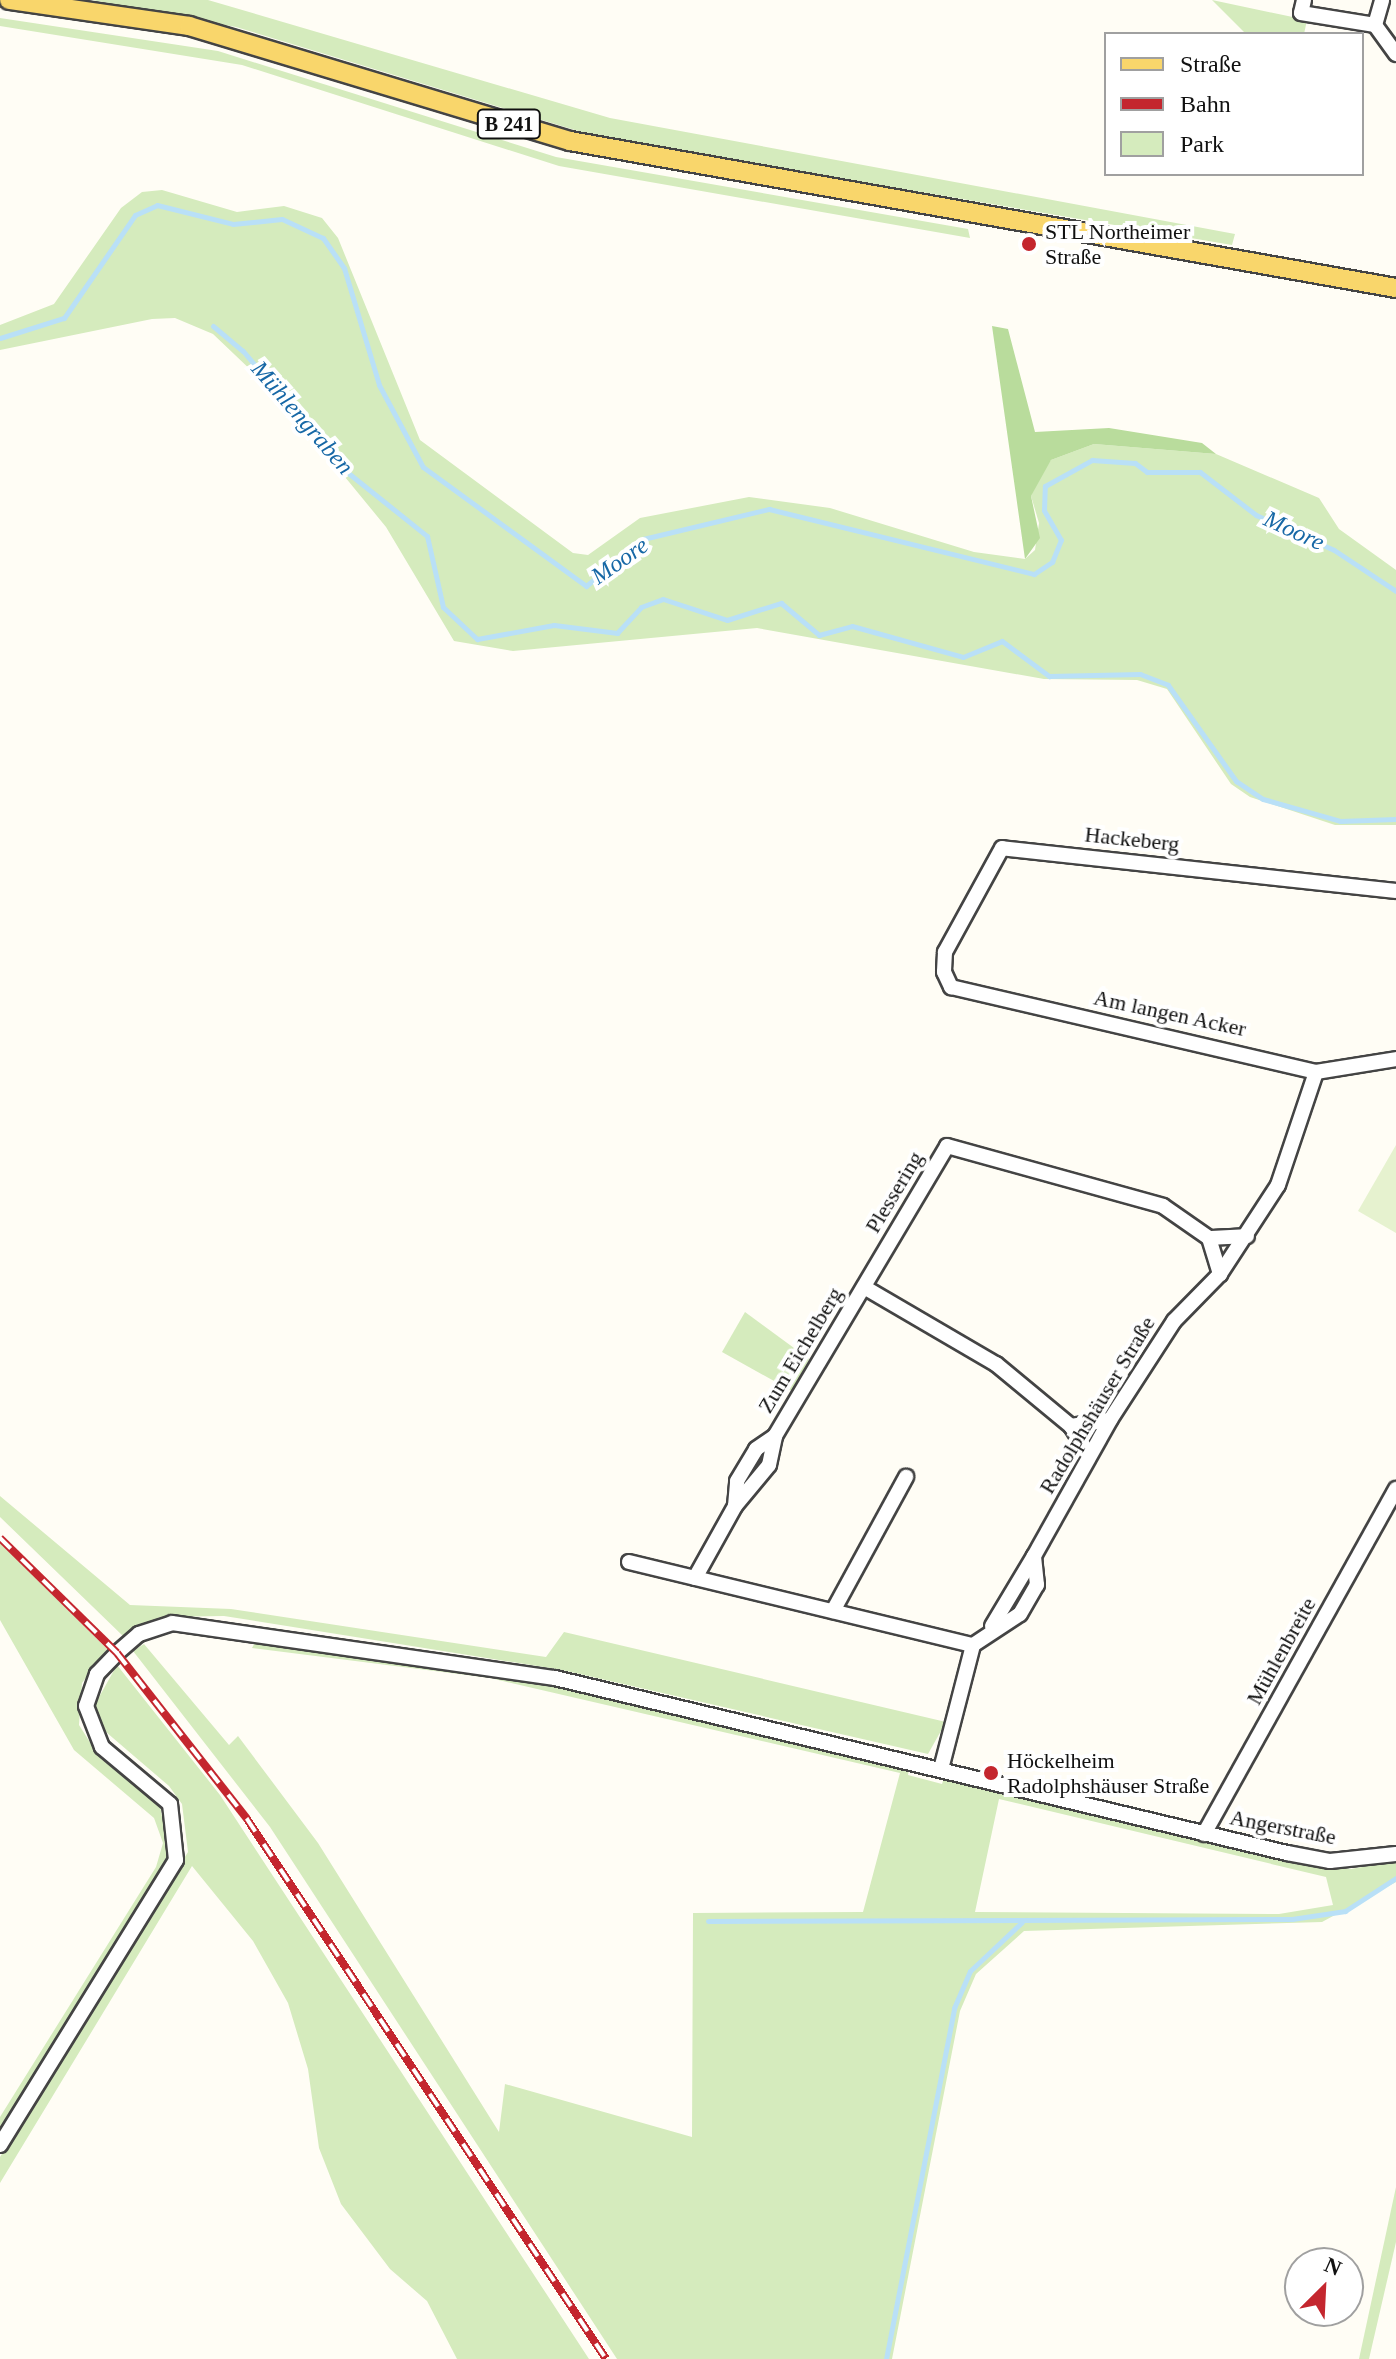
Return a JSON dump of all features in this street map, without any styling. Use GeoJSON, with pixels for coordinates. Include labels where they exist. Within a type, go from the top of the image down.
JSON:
{"type":"FeatureCollection","features":[{"type":"Feature","properties":{"kind":"main road","name":"B 241"},"geometry":{"type":"LineString","coordinates":[[9,0],[220,34],[570,141],[1396,288]]}},
{"type":"Feature","properties":{"kind":"street"},"geometry":{"type":"LineString","coordinates":[[1304,0],[1301,13],[1375,25],[1396,54]]}},
{"type":"Feature","properties":{"kind":"street"},"geometry":{"type":"LineString","coordinates":[[1375,25],[1382,0]]}},
{"type":"Feature","properties":{"kind":"street","name":"Hackeberg"},"geometry":{"type":"LineString","coordinates":[[944,972],[945,952],[1002,848],[1396,891]]}},
{"type":"Feature","properties":{"kind":"street","name":"Am langen Acker"},"geometry":{"type":"LineString","coordinates":[[944,972],[951,987],[1316,1072],[1396,1059]]}},
{"type":"Feature","properties":{"kind":"street","name":"Radolphshäuser Straße"},"geometry":{"type":"LineString","coordinates":[[973,1645],[992,1626],[1020,1614],[1037,1585],[1034,1556],[1110,1420],[1174,1321],[1220,1274],[1278,1185],[1316,1072]]}},
{"type":"Feature","properties":{"kind":"street","name":"Plessering"},"geometry":{"type":"LineString","coordinates":[[864,1287],[947,1146],[1088,1180],[1163,1206],[1209,1238]]}},
{"type":"Feature","properties":{"kind":"street"},"geometry":{"type":"LineString","coordinates":[[1220,1274],[1209,1238],[1247,1236]]}},
{"type":"Feature","properties":{"kind":"street"},"geometry":{"type":"LineString","coordinates":[[864,1287],[996,1364],[1071,1426],[1089,1455]]}},
{"type":"Feature","properties":{"kind":"street","name":"Zum Eichelberg"},"geometry":{"type":"LineString","coordinates":[[695,1578],[735,1506],[737,1481],[756,1449],[775,1436],[864,1287]]}},
{"type":"Feature","properties":{"kind":"street"},"geometry":{"type":"LineString","coordinates":[[1071,1426],[1110,1420]]}},
{"type":"Feature","properties":{"kind":"street"},"geometry":{"type":"LineString","coordinates":[[833,1611],[906,1477]]}},
{"type":"Feature","properties":{"kind":"street","name":"Mühlenbreite"},"geometry":{"type":"LineString","coordinates":[[1204,1834],[1396,1489]]}},
{"type":"Feature","properties":{"kind":"street"},"geometry":{"type":"LineString","coordinates":[[629,1562],[973,1645],[941,1769]]}},
{"type":"Feature","properties":{"kind":"street","name":"Angerstraße"},"geometry":{"type":"LineString","coordinates":[[0,2145],[176,1860],[180,1841],[170,1804],[102,1747],[87,1719],[97,1674],[139,1634],[172,1623],[220,1625],[478,1663],[1330,1861],[1396,1854]]}},
{"type":"Feature","properties":{"kind":"green space"},"geometry":{"type":"Polygon","coordinates":[[[92,0],[208,0],[610,118],[1235,234],[1232,245],[598,137],[236,27],[92,0]]]}},
{"type":"Feature","properties":{"kind":"green space"},"geometry":{"type":"Polygon","coordinates":[[[1212,0],[1307,20],[1304,32],[1244,32],[1212,0]]]}},
{"type":"Feature","properties":{"kind":"green space"},"geometry":{"type":"Polygon","coordinates":[[[0,18],[218,51],[556,157],[968,229],[970,238],[559,166],[242,65],[0,26],[0,18]]]}},
{"type":"Feature","properties":{"kind":"green space"},"geometry":{"type":"Polygon","coordinates":[[[162,190],[237,212],[284,206],[322,218],[338,238],[420,440],[573,553],[588,555],[640,518],[749,497],[830,508],[974,552],[1025,559],[1035,550],[1039,523],[1031,496],[1036,478],[1051,460],[1094,444],[1216,454],[1319,498],[1339,529],[1396,570],[1396,825],[1335,825],[1250,797],[1231,784],[1167,689],[1137,680],[1044,679],[757,628],[513,651],[454,641],[386,527],[281,399],[213,334],[175,318],[152,319],[0,350],[0,325],[54,304],[121,208],[142,192],[162,190]]]}},
{"type":"Feature","properties":{"kind":"green space"},"geometry":{"type":"Polygon","coordinates":[[[992,326],[1008,329],[1035,432],[1109,428],[1202,443],[1216,454],[1094,444],[1051,460],[1031,496],[1040,538],[1025,559],[992,326]]]}},
{"type":"Feature","properties":{"kind":"green space"},"geometry":{"type":"Polygon","coordinates":[[[1396,1145],[1396,1233],[1358,1211],[1396,1145]]]}},
{"type":"Feature","properties":{"kind":"green space"},"geometry":{"type":"Polygon","coordinates":[[[745,1312],[809,1359],[792,1391],[722,1352],[745,1312]]]}},
{"type":"Feature","properties":{"kind":"green space"},"geometry":{"type":"Polygon","coordinates":[[[0,1496],[130,1605],[231,1609],[546,1657],[564,1632],[946,1722],[928,1754],[562,1670],[224,1616],[160,1617],[123,1636],[0,1517],[0,1496]]]}},
{"type":"Feature","properties":{"kind":"green space"},"geometry":{"type":"Polygon","coordinates":[[[0,1543],[107,1649],[82,1683],[79,1725],[100,1758],[160,1806],[170,1857],[0,2135],[0,2117],[156,1867],[163,1843],[154,1818],[74,1750],[0,1620],[0,1543]]]}},
{"type":"Feature","properties":{"kind":"green space"},"geometry":{"type":"Polygon","coordinates":[[[258,1637],[508,1674],[909,1769],[908,1775],[942,1784],[944,1778],[1292,1862],[1351,1869],[1396,1861],[1396,1882],[1322,1922],[1024,1931],[976,1974],[960,2011],[892,2359],[617,2359],[270,1827],[133,1651],[144,1644],[229,1745],[238,1736],[318,1843],[499,2132],[505,2084],[692,2137],[693,1913],[863,1912],[900,1773],[490,1678],[252,1648],[258,1637]],[[999,1799],[975,1912],[1279,1914],[1333,1905],[1326,1877],[999,1799]]]}},
{"type":"Feature","properties":{"kind":"green space"},"geometry":{"type":"Polygon","coordinates":[[[117,1665],[220,1795],[589,2359],[457,2359],[427,2301],[390,2269],[341,2204],[319,2148],[308,2069],[288,2003],[253,1941],[192,1866],[0,2183],[0,2157],[188,1852],[182,1804],[169,1786],[99,1726],[94,1706],[117,1665]]]}},
{"type":"Feature","properties":{"kind":"green space"},"geometry":{"type":"Polygon","coordinates":[[[1396,2187],[1396,2242],[1369,2359],[1359,2359],[1396,2187]]]}},
{"type":"Feature","properties":{"kind":"waterway","name":"Moore"},"geometry":{"type":"LineString","coordinates":[[0,338],[64,318],[135,215],[157,205],[233,224],[282,219],[323,238],[344,268],[379,385],[423,467],[586,586],[643,539],[769,509],[1034,574],[1052,562],[1061,540],[1044,510],[1045,486],[1092,460],[1135,463],[1147,472],[1200,472],[1256,515],[1334,550],[1396,591]]}},
{"type":"Feature","properties":{"kind":"waterway","name":"Mühlengraben"},"geometry":{"type":"LineString","coordinates":[[213,326],[243,351],[342,468],[427,536],[443,607],[477,639],[554,625],[617,633],[641,607],[663,599],[727,620],[781,603],[819,635],[852,626],[963,657],[1002,641],[1049,676],[1140,674],[1168,685],[1236,781],[1263,799],[1340,821],[1396,819]]}},
{"type":"Feature","properties":{"kind":"waterway"},"geometry":{"type":"LineString","coordinates":[[708,1921],[1292,1919],[1345,1911],[1396,1878]]}},
{"type":"Feature","properties":{"kind":"waterway"},"geometry":{"type":"LineString","coordinates":[[886,2359],[954,2008],[970,1971],[1022,1922]]}},
{"type":"Feature","properties":{"kind":"railway"},"geometry":{"type":"LineString","coordinates":[[0,1538],[117,1653],[247,1819],[606,2359]]}},
{"type":"Feature","properties":{"kind":"place","name":"STL Northeimer Straße"},"geometry":{"type":"Point","coordinates":[1029,244]}},
{"type":"Feature","properties":{"kind":"place","name":"Höckelheim Radolphshäuser Straße"},"geometry":{"type":"Point","coordinates":[991,1773]}}]}
